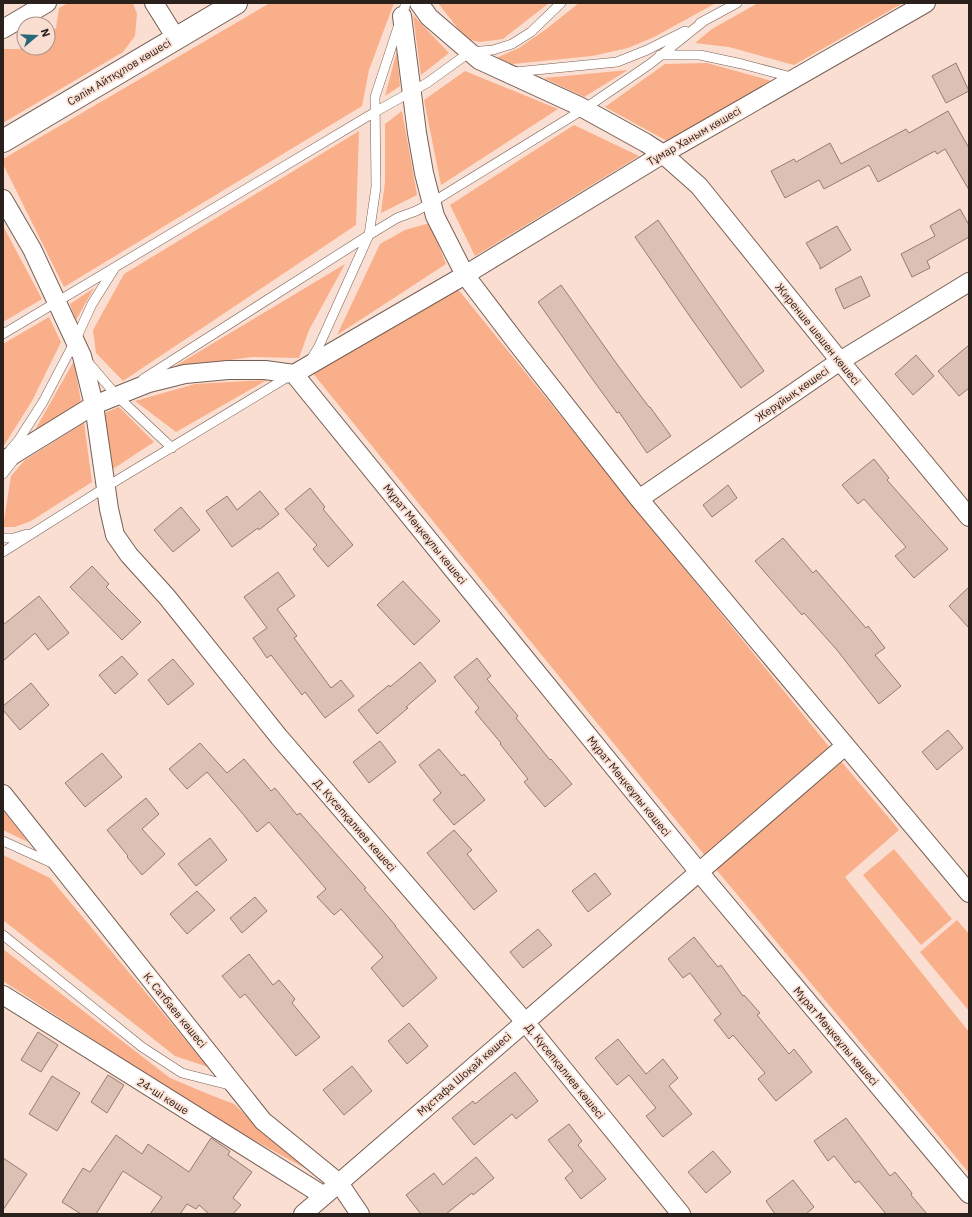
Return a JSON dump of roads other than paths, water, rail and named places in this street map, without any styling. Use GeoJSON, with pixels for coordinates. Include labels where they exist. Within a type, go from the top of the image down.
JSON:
{"type":"FeatureCollection","features":[{"type":"Feature","properties":{"kind":"highway","name":"Сәлім Айтқұлов көшесі"},"geometry":{"type":"LineString","coordinates":[[3,141],[236,3]]}},
{"type":"Feature","properties":{"kind":"street"},"geometry":{"type":"LineString","coordinates":[[3,29],[47,3]]}},
{"type":"Feature","properties":{"kind":"street"},"geometry":{"type":"LineString","coordinates":[[154,3],[176,38]]}},
{"type":"Feature","properties":{"kind":"street","name":"Жиренше шешен көшесі"},"geometry":{"type":"LineString","coordinates":[[419,3],[429,17],[479,60],[584,109],[646,143],[663,154],[699,186],[840,361],[969,517]]}},
{"type":"Feature","properties":{"kind":"street","name":"Тұмар Ханым көшесі"},"geometry":{"type":"LineString","coordinates":[[301,370],[465,275],[663,154],[926,3]]}},
{"type":"Feature","properties":{"kind":"street"},"geometry":{"type":"LineString","coordinates":[[404,10],[412,93],[420,153],[435,216],[465,275],[520,348],[639,499],[969,893]]}},
{"type":"Feature","properties":{"kind":"street","name":"Д. Күсепқалиев көшесі"},"geometry":{"type":"LineString","coordinates":[[3,198],[32,249],[79,348],[94,405],[106,487],[115,535],[129,555],[167,597],[280,737],[525,1022],[681,1214]]}},
{"type":"Feature","properties":{"kind":"street","name":"Жерұйық көшесі"},"geometry":{"type":"LineString","coordinates":[[639,499],[840,361],[969,282]]}},
{"type":"Feature","properties":{"kind":"street"},"geometry":{"type":"LineString","coordinates":[[3,461],[94,405],[149,383],[185,374],[228,370],[301,370]]}},
{"type":"Feature","properties":{"kind":"street","name":"Мұрат Мөңкеұлы көшесі"},"geometry":{"type":"LineString","coordinates":[[301,370],[699,872],[969,1194]]}},
{"type":"Feature","properties":{"kind":"street","name":"Мұстафа Шоқай көшесі"},"geometry":{"type":"LineString","coordinates":[[303,1214],[845,746]]}},
{"type":"Feature","properties":{"kind":"street","name":"К. Сатбаев көшесі"},"geometry":{"type":"LineString","coordinates":[[3,794],[263,1121],[339,1183],[360,1214]]}},
{"type":"Feature","properties":{"kind":"street","name":"24-ші көше"},"geometry":{"type":"LineString","coordinates":[[3,995],[324,1196]]}},
{"type":"Feature","properties":{"kind":"lane"},"geometry":{"type":"LineString","coordinates":[[3,334],[375,112],[412,93],[448,70],[470,52],[493,50],[512,44],[531,32],[561,3]]}},
{"type":"Feature","properties":{"kind":"lane"},"geometry":{"type":"LineString","coordinates":[[618,62],[647,50],[737,3]]}},
{"type":"Feature","properties":{"kind":"lane"},"geometry":{"type":"LineString","coordinates":[[3,552],[106,487],[301,370],[319,346],[369,235],[376,187],[375,97],[404,10]]}},
{"type":"Feature","properties":{"kind":"lane"},"geometry":{"type":"LineString","coordinates":[[117,396],[369,235],[397,218],[432,203],[584,109],[661,55],[704,21]]}},
{"type":"Feature","properties":{"kind":"lane"},"geometry":{"type":"LineString","coordinates":[[508,73],[618,62],[661,55],[700,55],[795,78]]}},
{"type":"Feature","properties":{"kind":"lane"},"geometry":{"type":"LineString","coordinates":[[3,457],[18,441],[79,348],[92,304],[115,268]]}},
{"type":"Feature","properties":{"kind":"lane"},"geometry":{"type":"LineString","coordinates":[[79,348],[117,396],[172,448]]}},
{"type":"Feature","properties":{"kind":"lane"},"geometry":{"type":"LineString","coordinates":[[3,474],[25,447]]}},
{"type":"Feature","properties":{"kind":"lane"},"geometry":{"type":"LineString","coordinates":[[3,538],[14,538],[36,531]]}},
{"type":"Feature","properties":{"kind":"lane"},"geometry":{"type":"LineString","coordinates":[[3,841],[62,868]]}},
{"type":"Feature","properties":{"kind":"lane"},"geometry":{"type":"LineString","coordinates":[[3,935],[142,1047],[182,1073],[236,1087]]}}]}
